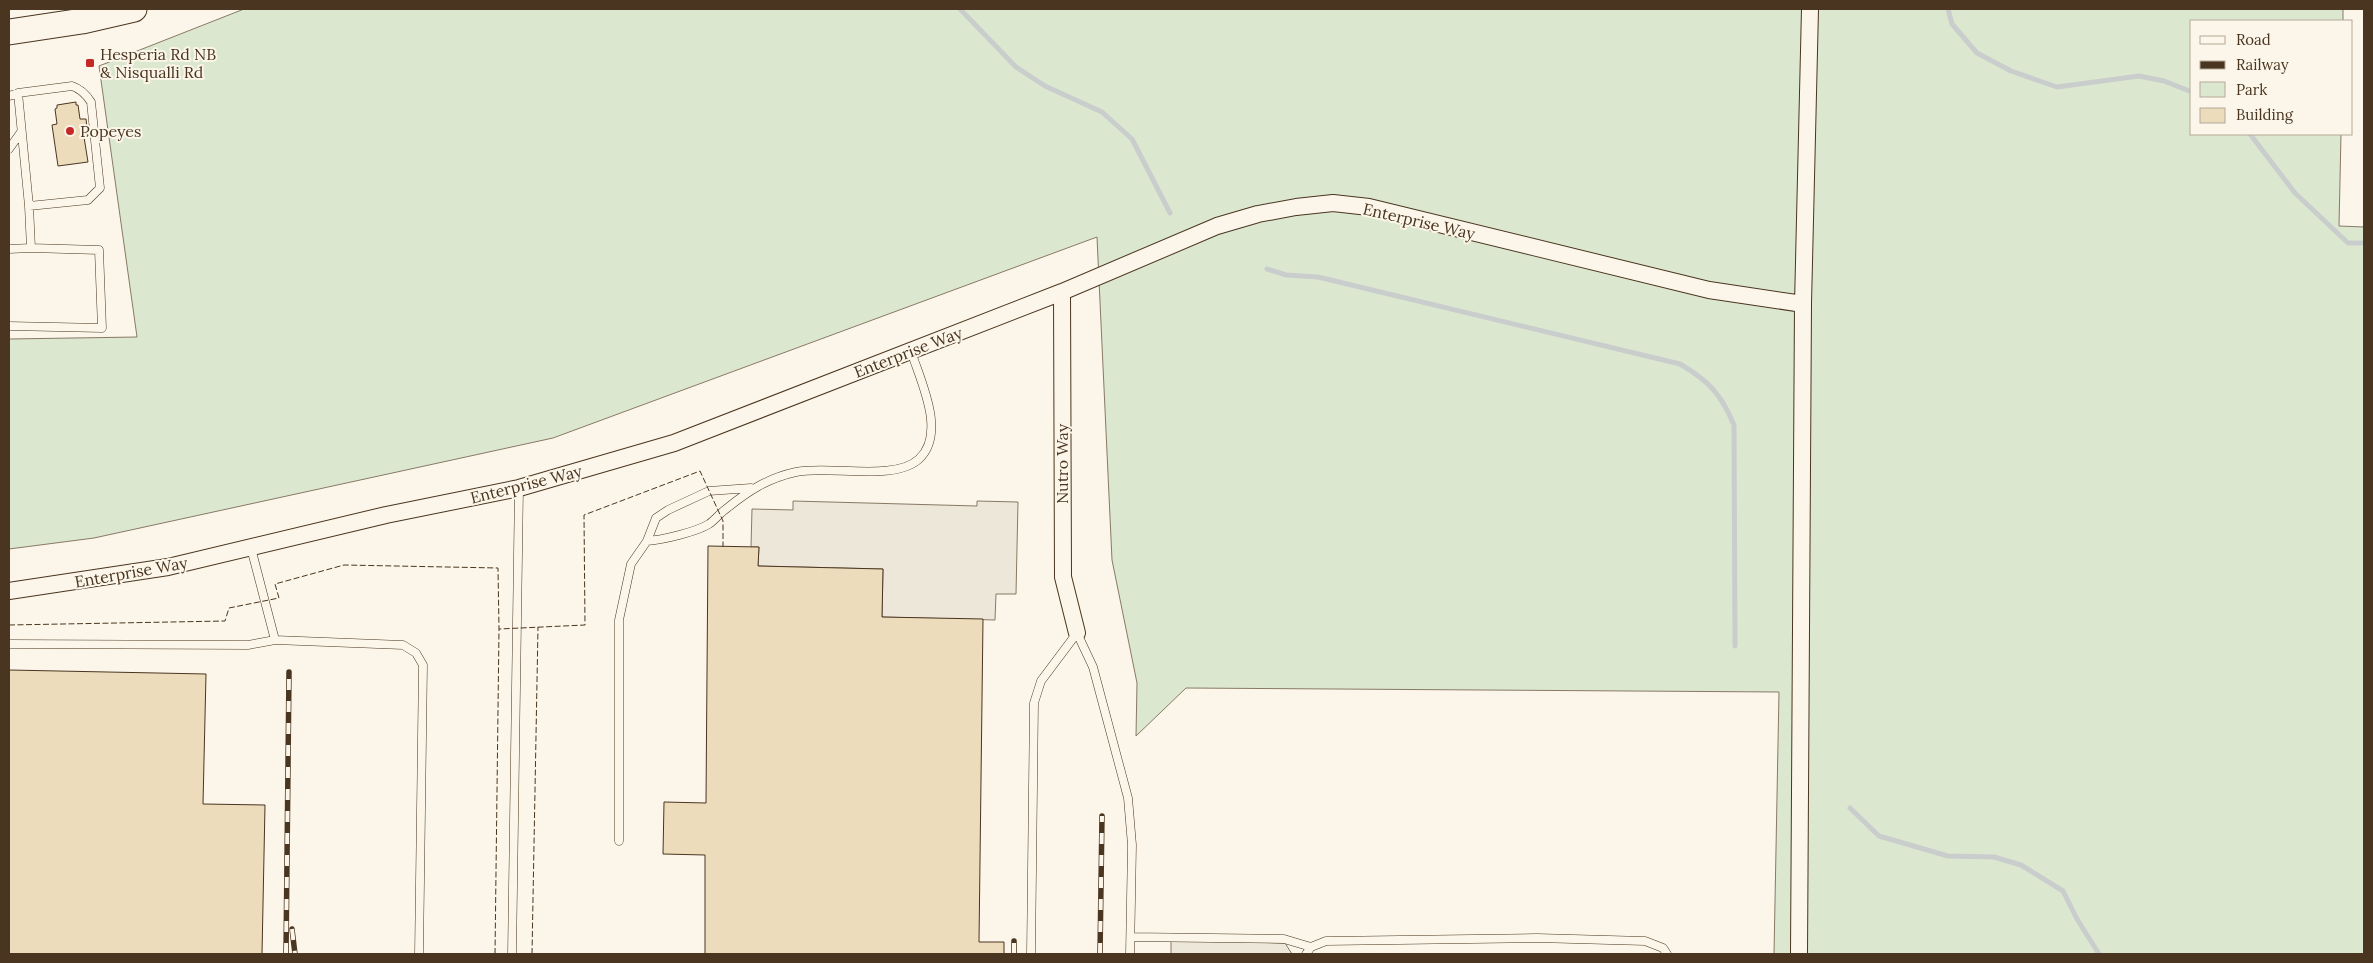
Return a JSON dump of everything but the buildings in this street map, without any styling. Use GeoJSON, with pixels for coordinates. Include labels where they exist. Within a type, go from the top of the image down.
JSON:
{"type":"FeatureCollection","features":[{"type":"Feature","properties":{"kind":"main road"},"geometry":{"type":"LineString","coordinates":[[9,32],[82,21],[134,9]]}},
{"type":"Feature","properties":{"kind":"street"},"geometry":{"type":"LineString","coordinates":[[1799,954],[1803,304],[1810,9]]}},
{"type":"Feature","properties":{"kind":"street","name":"Enterprise Way"},"geometry":{"type":"LineString","coordinates":[[9,591],[168,567],[386,515],[518,488],[674,443],[1062,292],[1217,226],[1258,214],[1333,203],[1369,207],[1709,290],[1803,304]]}},
{"type":"Feature","properties":{"kind":"street","name":"Nutro Way"},"geometry":{"type":"LineString","coordinates":[[1062,292],[1063,577],[1077,633]]}},
{"type":"Feature","properties":{"kind":"lane"},"geometry":{"type":"LineString","coordinates":[[9,96],[18,93],[72,86],[87,95],[91,102],[100,188],[88,200],[29,206]]}},
{"type":"Feature","properties":{"kind":"lane"},"geometry":{"type":"LineString","coordinates":[[18,93],[29,206],[31,248]]}},
{"type":"Feature","properties":{"kind":"lane"},"geometry":{"type":"LineString","coordinates":[[9,149],[21,132]]}},
{"type":"Feature","properties":{"kind":"lane"},"geometry":{"type":"LineString","coordinates":[[9,249],[99,250],[102,328],[9,326]]}},
{"type":"Feature","properties":{"kind":"lane"},"geometry":{"type":"LineString","coordinates":[[647,541],[660,540],[710,524],[751,488],[774,478],[811,469],[891,472],[919,458],[931,432],[931,412],[911,351]]}},
{"type":"Feature","properties":{"kind":"lane"},"geometry":{"type":"LineString","coordinates":[[512,954],[518,488]]}},
{"type":"Feature","properties":{"kind":"lane"},"geometry":{"type":"LineString","coordinates":[[619,841],[618,620],[631,564],[647,541],[656,518],[668,510],[709,491],[751,488]]}},
{"type":"Feature","properties":{"kind":"lane"},"geometry":{"type":"LineString","coordinates":[[251,548],[275,640]]}},
{"type":"Feature","properties":{"kind":"lane"},"geometry":{"type":"LineString","coordinates":[[1031,954],[1035,697],[1040,681],[1077,633],[1093,667],[1128,798],[1132,845],[1130,954]]}},
{"type":"Feature","properties":{"kind":"lane"},"geometry":{"type":"LineString","coordinates":[[9,644],[248,645],[275,640],[403,645],[416,653],[423,665],[419,954]]}},
{"type":"Feature","properties":{"kind":"lane"},"geometry":{"type":"LineString","coordinates":[[1130,937],[1284,939],[1311,947]]}},
{"type":"Feature","properties":{"kind":"lane"},"geometry":{"type":"LineString","coordinates":[[1306,954],[1311,947],[1326,941],[1537,938],[1645,942],[1663,948],[1667,954]]}},
{"type":"Feature","properties":{"kind":"green space"},"geometry":{"type":"Polygon","coordinates":[[[244,9],[2343,9],[2343,20],[2190,20],[2190,135],[2341,135],[2339,226],[2364,227],[2364,954],[1774,954],[1779,692],[1186,688],[1136,736],[1137,683],[1112,560],[1097,237],[553,438],[94,538],[9,549],[9,339],[137,337],[99,66],[244,9]]]}},
{"type":"Feature","properties":{"kind":"shaded area"},"geometry":{"type":"Polygon","coordinates":[[[793,501],[977,506],[977,501],[1018,502],[1016,594],[996,594],[995,620],[882,617],[883,569],[758,566],[759,547],[751,547],[752,509],[793,510],[793,501]]]}},
{"type":"Feature","properties":{"kind":"shaded area"},"geometry":{"type":"Polygon","coordinates":[[[1171,940],[1285,943],[1292,954],[1171,954],[1171,940]]]}},
{"type":"Feature","properties":{"kind":"waterway"},"geometry":{"type":"LineString","coordinates":[[960,9],[1016,67],[1045,86],[1102,112],[1132,139],[1170,213]]}},
{"type":"Feature","properties":{"kind":"waterway"},"geometry":{"type":"LineString","coordinates":[[1948,9],[1952,24],[1977,53],[2011,71],[2057,87],[2139,76],[2164,81],[2190,91]]}},
{"type":"Feature","properties":{"kind":"waterway"},"geometry":{"type":"LineString","coordinates":[[2251,135],[2295,193],[2348,243],[2364,243]]}},
{"type":"Feature","properties":{"kind":"waterway"},"geometry":{"type":"LineString","coordinates":[[1267,269],[1286,275],[1318,277],[1680,364],[1699,376],[1719,397],[1734,425],[1735,646]]}},
{"type":"Feature","properties":{"kind":"waterway"},"geometry":{"type":"LineString","coordinates":[[1850,808],[1879,836],[1948,856],[1994,857],[2021,865],[2063,891],[2077,919],[2099,954]]}},
{"type":"Feature","properties":{"kind":"railway"},"geometry":{"type":"LineString","coordinates":[[286,954],[289,672]]}},
{"type":"Feature","properties":{"kind":"railway"},"geometry":{"type":"LineString","coordinates":[[1100,954],[1102,816]]}},
{"type":"Feature","properties":{"kind":"railway"},"geometry":{"type":"LineString","coordinates":[[292,929],[295,954]]}},
{"type":"Feature","properties":{"kind":"railway"},"geometry":{"type":"LineString","coordinates":[[1014,941],[1014,954]]}},
{"type":"Feature","properties":{"kind":"fence"},"geometry":{"type":"LineString","coordinates":[[9,625],[225,621],[229,608],[279,598],[275,584],[344,565],[498,568],[499,629],[585,625],[584,515],[700,471],[723,521],[723,547]]}},
{"type":"Feature","properties":{"kind":"fence"},"geometry":{"type":"LineString","coordinates":[[532,954],[538,627]]}},
{"type":"Feature","properties":{"kind":"fence"},"geometry":{"type":"LineString","coordinates":[[495,954],[499,629]]}},
{"type":"Feature","properties":{"kind":"place","name":"Hesperia Rd NB & Nisqualli Rd"},"geometry":{"type":"Point","coordinates":[90,63]}},
{"type":"Feature","properties":{"kind":"place","name":"Popeyes"},"geometry":{"type":"Point","coordinates":[70,131]}}]}
